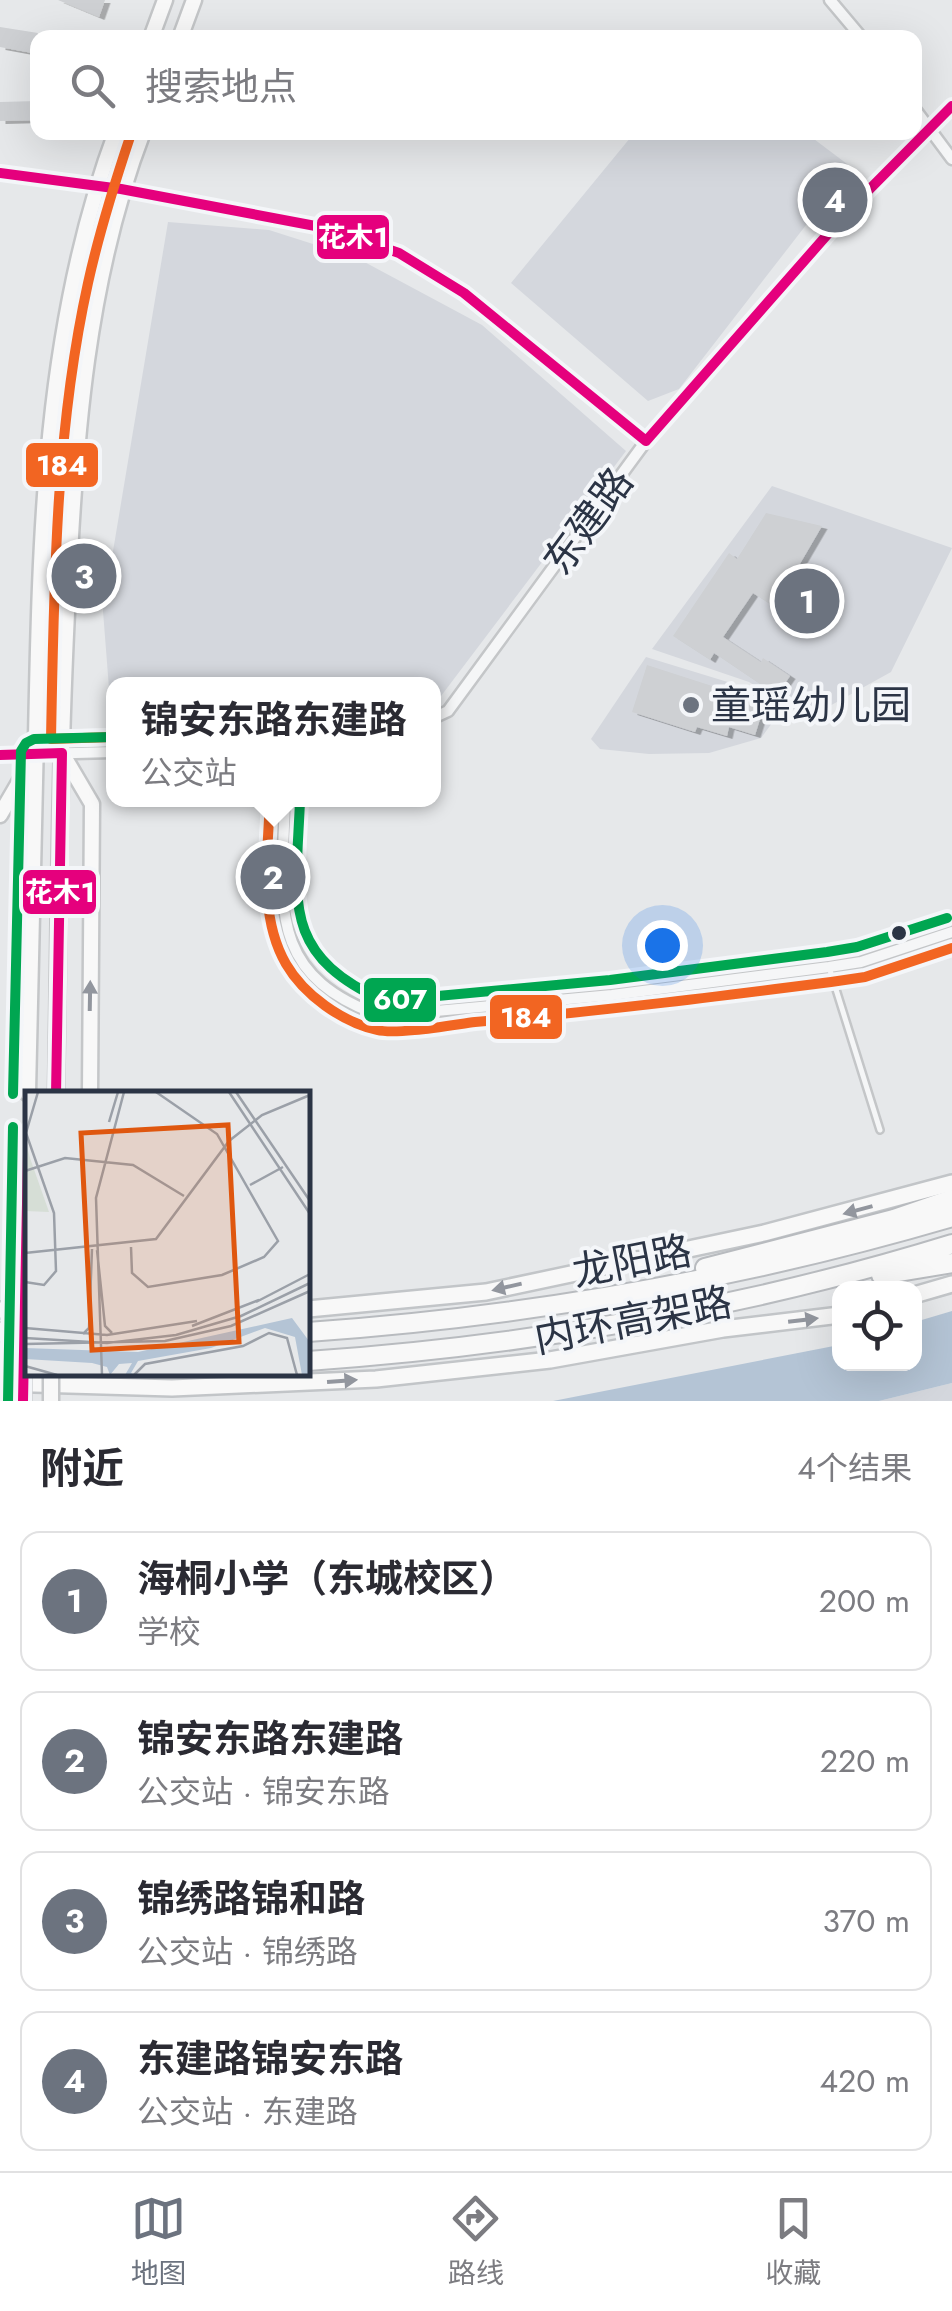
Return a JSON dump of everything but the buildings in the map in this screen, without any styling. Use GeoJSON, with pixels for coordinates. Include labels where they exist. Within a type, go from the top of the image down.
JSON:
{"type":"FeatureCollection","features":[{"type":"Feature","properties":{"kind":"highway"},"geometry":{"type":"LineString","coordinates":[[544,1309],[860,1228],[952,1200]]}},
{"type":"Feature","properties":{"kind":"highway","name":"内环高架路"},"geometry":{"type":"LineString","coordinates":[[310,1332],[544,1309],[640,1293],[772,1265],[952,1217]]}},
{"type":"Feature","properties":{"kind":"highway","name":"内环高架路"},"geometry":{"type":"LineString","coordinates":[[310,1360],[473,1348],[546,1338],[762,1295],[952,1244]]}},
{"type":"Feature","properties":{"kind":"highway"},"geometry":{"type":"LineString","coordinates":[[762,1295],[952,1263]]}},
{"type":"Feature","properties":{"kind":"highway"},"geometry":{"type":"LineString","coordinates":[[0,1332],[25,1334]]}},
{"type":"Feature","properties":{"kind":"highway"},"geometry":{"type":"LineString","coordinates":[[0,1360],[25,1361]]}},
{"type":"Feature","properties":{"kind":"main road"},"geometry":{"type":"LineString","coordinates":[[154,30],[165,0]]}},
{"type":"Feature","properties":{"kind":"main road"},"geometry":{"type":"LineString","coordinates":[[183,30],[194,0]]}},
{"type":"Feature","properties":{"kind":"main road"},"geometry":{"type":"LineString","coordinates":[[28,1091],[42,509],[58,366],[96,186],[113,140]]}},
{"type":"Feature","properties":{"kind":"main road"},"geometry":{"type":"LineString","coordinates":[[56,1091],[70,513],[90,342],[121,190],[140,140]]}},
{"type":"Feature","properties":{"kind":"main road"},"geometry":{"type":"LineString","coordinates":[[62,753],[92,804],[90,1091]]}},
{"type":"Feature","properties":{"kind":"main road"},"geometry":{"type":"LineString","coordinates":[[0,814],[36,754]]}},
{"type":"Feature","properties":{"kind":"main road","name":"龙阳路"},"geometry":{"type":"LineString","coordinates":[[310,1310],[486,1292],[764,1234],[952,1183]]}},
{"type":"Feature","properties":{"kind":"main road"},"geometry":{"type":"LineString","coordinates":[[922,1293],[952,1284]]}},
{"type":"Feature","properties":{"kind":"main road"},"geometry":{"type":"LineString","coordinates":[[23,1401],[25,1291]]}},
{"type":"Feature","properties":{"kind":"main road","name":"龙阳路"},"geometry":{"type":"LineString","coordinates":[[0,1384],[172,1388],[376,1379],[550,1360],[723,1329],[832,1316]]}},
{"type":"Feature","properties":{"kind":"street"},"geometry":{"type":"LineString","coordinates":[[830,0],[855,30]]}},
{"type":"Feature","properties":{"kind":"street","name":"东建路"},"geometry":{"type":"LineString","coordinates":[[922,133],[952,106]]}},
{"type":"Feature","properties":{"kind":"street"},"geometry":{"type":"LineString","coordinates":[[922,119],[952,159]]}},
{"type":"Feature","properties":{"kind":"street","name":"东建路"},"geometry":{"type":"LineString","coordinates":[[441,714],[448,711],[646,440],[916,140]]}},
{"type":"Feature","properties":{"kind":"street"},"geometry":{"type":"LineString","coordinates":[[0,173],[121,190],[326,228],[399,253],[464,293],[646,440]]}},
{"type":"Feature","properties":{"kind":"street"},"geometry":{"type":"LineString","coordinates":[[0,755],[106,752]]}},
{"type":"Feature","properties":{"kind":"street"},"geometry":{"type":"LineString","coordinates":[[285,807],[284,924],[304,970],[353,1006],[382,1016],[612,995],[829,967],[861,962],[952,932]]}},
{"type":"Feature","properties":{"kind":"lane"},"geometry":{"type":"LineString","coordinates":[[829,967],[880,1130]]}},
{"type":"Feature","properties":{"kind":"shaded area"},"geometry":{"type":"Polygon","coordinates":[[[628,140],[815,140],[851,167],[679,389],[648,401],[511,283],[628,140]]]}},
{"type":"Feature","properties":{"kind":"shaded area"},"geometry":{"type":"Polygon","coordinates":[[[168,222],[269,230],[357,258],[482,325],[626,451],[441,696],[441,677],[108,677],[103,611],[168,222]]]}},
{"type":"Feature","properties":{"kind":"shaded area"},"geometry":{"type":"Polygon","coordinates":[[[772,486],[952,548],[891,672],[808,718],[749,682],[652,649],[772,486]]]}},
{"type":"Feature","properties":{"kind":"shaded area","name":"童瑶幼儿园"},"geometry":{"type":"Polygon","coordinates":[[[646,657],[744,687],[780,712],[761,738],[709,753],[649,754],[600,749],[591,739],[646,657]]]}},
{"type":"Feature","properties":{"kind":"shaded area"},"geometry":{"type":"Polygon","coordinates":[[[952,1383],[952,1401],[879,1401],[952,1383]]]}},
{"type":"Feature","properties":{"kind":"water"},"geometry":{"type":"Polygon","coordinates":[[[952,1311],[952,1383],[879,1401],[553,1401],[832,1346],[832,1371],[922,1371],[922,1320],[952,1311]]]}},
{"type":"Feature","properties":{"kind":"transit line","name":"花木1"},"geometry":{"type":"LineString","coordinates":[[922,136],[952,106]]}},
{"type":"Feature","properties":{"kind":"transit line","name":"184"},"geometry":{"type":"LineString","coordinates":[[106,737],[51,739],[53,625],[58,510],[77,339],[97,246],[129,140]]}},
{"type":"Feature","properties":{"kind":"transit line","name":"花木1"},"geometry":{"type":"LineString","coordinates":[[646,441],[848,211],[918,140]]}},
{"type":"Feature","properties":{"kind":"transit line","name":"花木1"},"geometry":{"type":"LineString","coordinates":[[0,173],[121,189],[326,228],[399,253],[464,293],[646,441]]}},
{"type":"Feature","properties":{"kind":"transit line","name":"607"},"geometry":{"type":"LineString","coordinates":[[13,1094],[21,751],[34,739],[106,737]]}},
{"type":"Feature","properties":{"kind":"transit line","name":"花木1"},"geometry":{"type":"LineString","coordinates":[[0,755],[62,753],[56,1091]]}},
{"type":"Feature","properties":{"kind":"transit line","name":"184"},"geometry":{"type":"LineString","coordinates":[[270,807],[268,905],[277,945],[286,964],[325,1006],[377,1030],[425,1029],[831,982],[865,977],[952,948]]}},
{"type":"Feature","properties":{"kind":"transit line","name":"607"},"geometry":{"type":"LineString","coordinates":[[300,807],[297,895],[311,943],[326,964],[350,983],[384,1001],[610,980],[827,952],[857,947],[947,918]]}},
{"type":"Feature","properties":{"kind":"transit line","name":"607"},"geometry":{"type":"LineString","coordinates":[[8,1401],[13,1127]]}},
{"type":"Feature","properties":{"kind":"transit line","name":"花木1"},"geometry":{"type":"LineString","coordinates":[[23,1401],[25,1302]]}},
{"type":"Feature","properties":{"kind":"place","name":"东建路锦安东路"},"geometry":{"type":"Point","coordinates":[835,200]}},
{"type":"Feature","properties":{"kind":"place","name":"锦绣路锦和路"},"geometry":{"type":"Point","coordinates":[84,576]}},
{"type":"Feature","properties":{"kind":"place","name":"海桐小学（东城校区）"},"geometry":{"type":"Point","coordinates":[807,601]}},
{"type":"Feature","properties":{"kind":"place","name":"童瑶幼儿园"},"geometry":{"type":"Point","coordinates":[691,705]}},
{"type":"Feature","properties":{"kind":"place","name":"锦安东路东建路"},"geometry":{"type":"Point","coordinates":[273,877]}}]}
